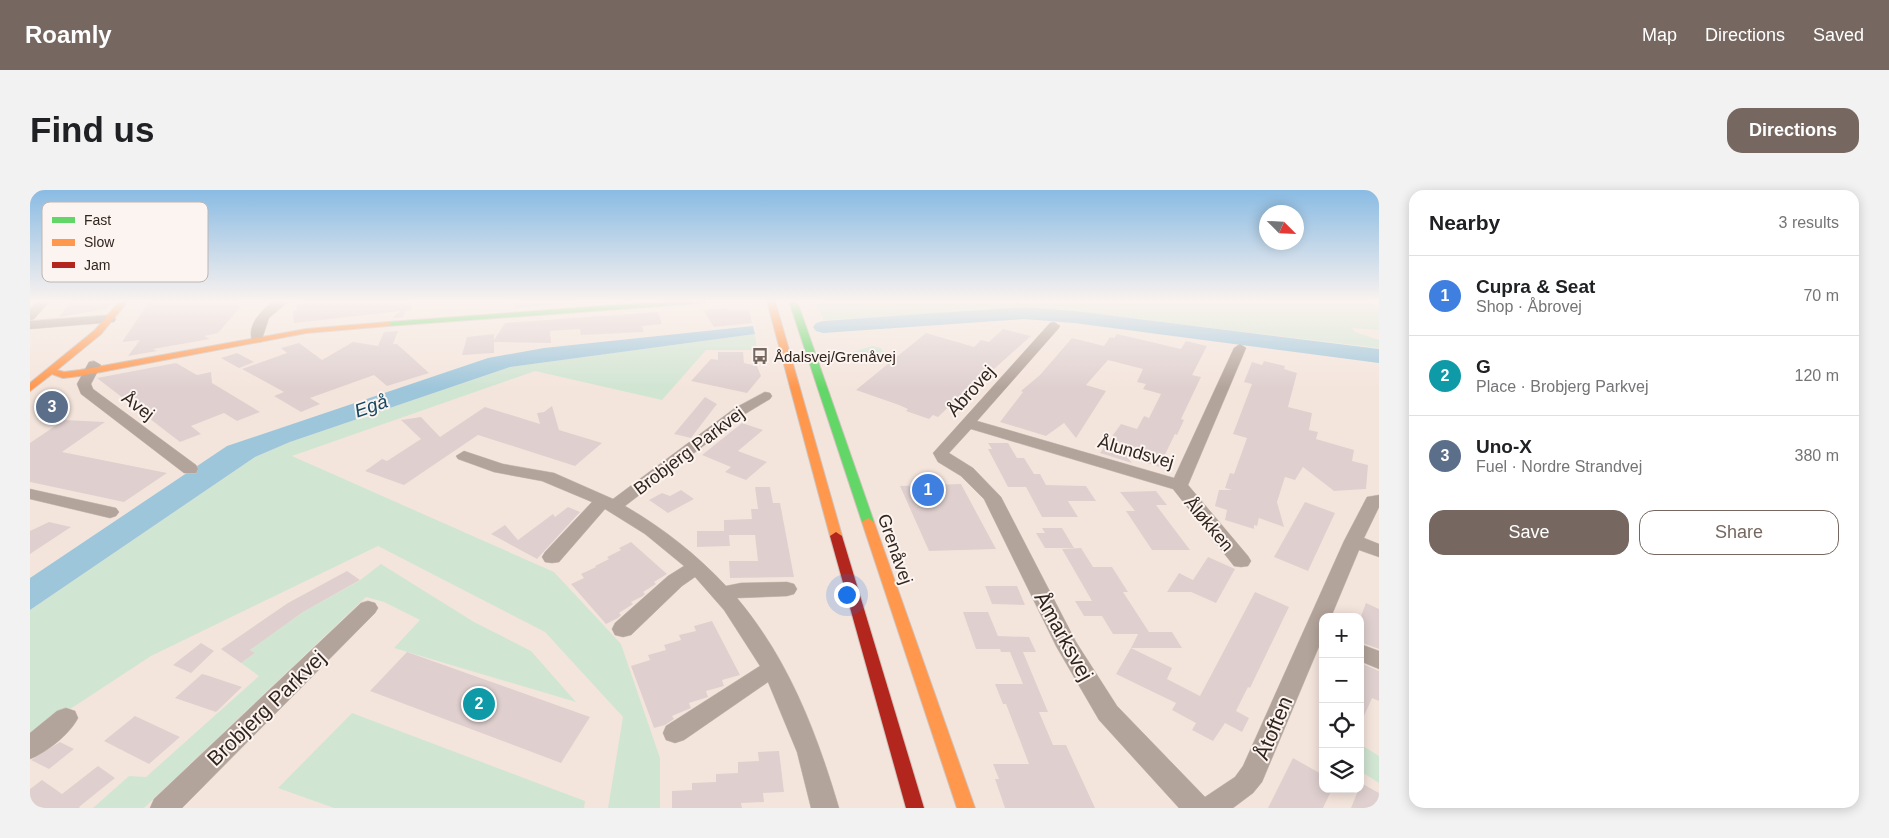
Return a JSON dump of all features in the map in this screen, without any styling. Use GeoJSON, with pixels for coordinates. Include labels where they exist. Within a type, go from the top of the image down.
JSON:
{"type":"FeatureCollection","features":[{"type":"Feature","properties":{"kind":"main road"},"geometry":{"type":"LineString","coordinates":[[30,388],[52,372],[99,330]]}},
{"type":"Feature","properties":{"kind":"main road"},"geometry":{"type":"LineString","coordinates":[[52,372],[62,375],[92,368],[257,340],[330,330]]}},
{"type":"Feature","properties":{"kind":"main road"},"geometry":{"type":"LineString","coordinates":[[777,330],[878,683],[916,808]]}},
{"type":"Feature","properties":{"kind":"main road","name":"Grenåvej"},"geometry":{"type":"LineString","coordinates":[[802,330],[966,808]]}},
{"type":"Feature","properties":{"kind":"street"},"geometry":{"type":"LineString","coordinates":[[257,340],[258,330]]}},
{"type":"Feature","properties":{"kind":"street","name":"Åbrovej"},"geometry":{"type":"LineString","coordinates":[[944,460],[941,453],[1051,330]]}},
{"type":"Feature","properties":{"kind":"street","name":"Ålundsvej"},"geometry":{"type":"LineString","coordinates":[[967,423],[1179,485],[1240,348]]}},
{"type":"Feature","properties":{"kind":"street","name":"Åvej"},"geometry":{"type":"LineString","coordinates":[[92,368],[84,384],[86,391],[190,469]]}},
{"type":"Feature","properties":{"kind":"street"},"geometry":{"type":"LineString","coordinates":[[30,378],[52,372]]}},
{"type":"Feature","properties":{"kind":"street","name":"Brobjerg Parkvej"},"geometry":{"type":"LineString","coordinates":[[552,557],[609,504],[765,396]]}},
{"type":"Feature","properties":{"kind":"street","name":"Brobjerg Parkvej"},"geometry":{"type":"LineString","coordinates":[[464,456],[500,468],[546,477],[609,504],[665,540],[696,567],[723,594],[753,632],[775,669],[800,723],[825,808]]}},
{"type":"Feature","properties":{"kind":"street","name":"Åmarksvej"},"geometry":{"type":"LineString","coordinates":[[944,460],[967,472],[992,497],[1067,646],[1108,713],[1197,808]]}},
{"type":"Feature","properties":{"kind":"street","name":"Åløkken"},"geometry":{"type":"LineString","coordinates":[[1179,485],[1241,561]]}},
{"type":"Feature","properties":{"kind":"street"},"geometry":{"type":"LineString","coordinates":[[30,494],[110,512]]}},
{"type":"Feature","properties":{"kind":"street","name":"Åtoften"},"geometry":{"type":"LineString","coordinates":[[1327,613],[1353,541],[1373,501],[1379,500]]}},
{"type":"Feature","properties":{"kind":"street"},"geometry":{"type":"LineString","coordinates":[[1353,541],[1379,551]]}},
{"type":"Feature","properties":{"kind":"street"},"geometry":{"type":"LineString","coordinates":[[623,629],[675,581],[696,567]]}},
{"type":"Feature","properties":{"kind":"street"},"geometry":{"type":"LineString","coordinates":[[723,594],[741,590],[787,589]]}},
{"type":"Feature","properties":{"kind":"street","name":"Brobjerg Parkvej"},"geometry":{"type":"LineString","coordinates":[[164,808],[368,608]]}},
{"type":"Feature","properties":{"kind":"street","name":"Åtoften"},"geometry":{"type":"LineString","coordinates":[[1211,808],[1244,785],[1253,774],[1319,634]]}},
{"type":"Feature","properties":{"kind":"street"},"geometry":{"type":"LineString","coordinates":[[1364,654],[1379,660]]}},
{"type":"Feature","properties":{"kind":"street"},"geometry":{"type":"LineString","coordinates":[[675,733],[760,675],[775,669]]}},
{"type":"Feature","properties":{"kind":"street"},"geometry":{"type":"LineString","coordinates":[[30,748],[66,718]]}},
{"type":"Feature","properties":{"kind":"green space"},"geometry":{"type":"Polygon","coordinates":[[[1228,330],[1353,330],[1379,340],[1379,348],[1228,330]]]}},
{"type":"Feature","properties":{"kind":"green space"},"geometry":{"type":"Polygon","coordinates":[[[755,334],[757,350],[706,350],[662,400],[535,371],[292,456],[554,572],[621,644],[660,758],[660,808],[608,808],[623,717],[545,632],[378,546],[151,656],[52,721],[30,738],[30,610],[255,457],[290,442],[510,367],[755,334]]]}},
{"type":"Feature","properties":{"kind":"green space"},"geometry":{"type":"Polygon","coordinates":[[[872,346],[881,348],[883,352],[880,360],[867,364],[853,361],[853,352],[872,346]]]}},
{"type":"Feature","properties":{"kind":"green space"},"geometry":{"type":"Polygon","coordinates":[[[381,564],[474,622],[531,651],[576,702],[394,648],[420,620],[384,602],[366,597],[144,808],[93,808],[129,776],[146,777],[259,676],[241,663],[255,653],[250,650],[303,612],[359,581],[381,564]]]}},
{"type":"Feature","properties":{"kind":"green space"},"geometry":{"type":"Polygon","coordinates":[[[352,713],[585,801],[584,808],[334,808],[278,788],[352,713]]]}},
{"type":"Feature","properties":{"kind":"green space"},"geometry":{"type":"Polygon","coordinates":[[[1364,747],[1379,756],[1379,783],[1364,774],[1364,747]]]}},
{"type":"Feature","properties":{"kind":"water","name":"Egå"},"geometry":{"type":"Polygon","coordinates":[[[717,330],[754,330],[755,334],[510,367],[290,442],[255,457],[30,610],[30,578],[227,446],[488,358],[544,348],[717,330]]]}},
{"type":"Feature","properties":{"kind":"building"},"geometry":{"type":"Polygon","coordinates":[[[130,330],[221,330],[218,333],[204,336],[210,339],[153,349],[157,351],[128,356],[140,340],[122,342],[130,330]]]}},
{"type":"Feature","properties":{"kind":"building"},"geometry":{"type":"Polygon","coordinates":[[[501,330],[567,330],[550,331],[551,343],[494,342],[494,353],[462,355],[467,337],[494,334],[494,340],[501,330]]]}},
{"type":"Feature","properties":{"kind":"building"},"geometry":{"type":"Polygon","coordinates":[[[580,330],[643,330],[644,332],[581,335],[580,330]]]}},
{"type":"Feature","properties":{"kind":"building"},"geometry":{"type":"Polygon","coordinates":[[[1002,330],[1031,336],[967,393],[964,392],[938,417],[933,415],[929,419],[906,411],[908,409],[899,405],[856,390],[926,333],[974,347],[981,340],[989,342],[1002,330]]]}},
{"type":"Feature","properties":{"kind":"building"},"geometry":{"type":"Polygon","coordinates":[[[398,331],[393,344],[397,344],[429,373],[387,386],[374,375],[310,398],[320,404],[301,412],[274,396],[284,392],[242,369],[287,353],[281,348],[299,343],[322,360],[353,342],[378,346],[384,332],[398,331]]]}},
{"type":"Feature","properties":{"kind":"building"},"geometry":{"type":"Polygon","coordinates":[[[1117,334],[1181,349],[1186,341],[1207,346],[1192,375],[1201,377],[1181,419],[1184,420],[1159,467],[1126,456],[1132,463],[1100,453],[1121,424],[1137,429],[1144,416],[1149,418],[1161,394],[1143,389],[1146,384],[1137,382],[1143,369],[1108,360],[1086,385],[1106,391],[1076,438],[1064,423],[1046,436],[1000,422],[1023,392],[1021,391],[1040,375],[1072,338],[1104,346],[1110,337],[1114,338],[1117,334]]]}},
{"type":"Feature","properties":{"kind":"building"},"geometry":{"type":"Polygon","coordinates":[[[718,352],[743,352],[744,363],[757,366],[761,376],[747,393],[691,381],[711,359],[718,360],[718,352]]]}},
{"type":"Feature","properties":{"kind":"building"},"geometry":{"type":"Polygon","coordinates":[[[237,353],[254,362],[239,368],[221,358],[237,353]]]}},
{"type":"Feature","properties":{"kind":"building"},"geometry":{"type":"Polygon","coordinates":[[[1264,361],[1285,366],[1284,369],[1297,373],[1288,407],[1312,413],[1309,430],[1318,432],[1316,439],[1354,450],[1352,461],[1368,465],[1366,489],[1334,491],[1303,467],[1295,480],[1285,477],[1277,502],[1284,527],[1259,518],[1257,526],[1254,525],[1254,529],[1225,520],[1227,510],[1215,506],[1219,490],[1232,490],[1225,488],[1230,473],[1234,474],[1247,438],[1233,434],[1252,384],[1244,382],[1252,362],[1262,365],[1264,361]]]}},
{"type":"Feature","properties":{"kind":"building"},"geometry":{"type":"Polygon","coordinates":[[[176,363],[197,375],[211,372],[212,383],[260,412],[237,421],[224,413],[191,426],[201,434],[180,442],[97,378],[176,363]]]}},
{"type":"Feature","properties":{"kind":"building"},"geometry":{"type":"Polygon","coordinates":[[[705,397],[717,404],[691,438],[674,434],[705,397]]]}},
{"type":"Feature","properties":{"kind":"building"},"geometry":{"type":"Polygon","coordinates":[[[552,406],[559,430],[602,443],[575,466],[478,435],[404,485],[365,471],[382,459],[387,461],[421,439],[401,420],[421,417],[440,437],[485,407],[540,424],[537,413],[544,412],[552,406]]]}},
{"type":"Feature","properties":{"kind":"building"},"geometry":{"type":"Polygon","coordinates":[[[64,420],[105,422],[62,452],[167,473],[124,502],[30,482],[30,443],[64,420]]]}},
{"type":"Feature","properties":{"kind":"building"},"geometry":{"type":"Polygon","coordinates":[[[742,423],[763,430],[738,451],[767,462],[746,480],[725,472],[731,467],[702,455],[742,423]]]}},
{"type":"Feature","properties":{"kind":"building"},"geometry":{"type":"Polygon","coordinates":[[[988,443],[1008,443],[1017,458],[1024,458],[1034,474],[1040,474],[1046,485],[1086,486],[1096,501],[1068,501],[1078,517],[1042,517],[1026,487],[1008,487],[988,449],[992,449],[988,443]]]}},
{"type":"Feature","properties":{"kind":"building"},"geometry":{"type":"Polygon","coordinates":[[[961,484],[996,549],[929,551],[900,486],[961,484]]]}},
{"type":"Feature","properties":{"kind":"building"},"geometry":{"type":"Polygon","coordinates":[[[755,487],[770,487],[773,503],[780,503],[794,577],[730,578],[729,561],[758,561],[755,535],[729,535],[730,546],[697,547],[697,531],[724,531],[724,520],[752,519],[751,509],[758,509],[755,487]]]}},
{"type":"Feature","properties":{"kind":"building"},"geometry":{"type":"Polygon","coordinates":[[[681,490],[694,499],[668,513],[649,500],[662,493],[670,496],[681,490]]]}},
{"type":"Feature","properties":{"kind":"building"},"geometry":{"type":"Polygon","coordinates":[[[1156,491],[1167,505],[1156,505],[1190,550],[1152,550],[1126,511],[1135,511],[1120,492],[1156,491]]]}},
{"type":"Feature","properties":{"kind":"building"},"geometry":{"type":"Polygon","coordinates":[[[1305,502],[1335,513],[1308,571],[1274,557],[1305,502]]]}},
{"type":"Feature","properties":{"kind":"building"},"geometry":{"type":"Polygon","coordinates":[[[568,507],[580,512],[537,559],[491,534],[505,525],[518,540],[553,514],[555,517],[568,507]]]}},
{"type":"Feature","properties":{"kind":"building"},"geometry":{"type":"Polygon","coordinates":[[[49,522],[71,527],[30,554],[30,531],[49,522]]]}},
{"type":"Feature","properties":{"kind":"building"},"geometry":{"type":"Polygon","coordinates":[[[1042,528],[1062,528],[1074,548],[1045,548],[1036,533],[1045,533],[1042,528]]]}},
{"type":"Feature","properties":{"kind":"building"},"geometry":{"type":"Polygon","coordinates":[[[631,542],[667,574],[643,592],[645,594],[643,596],[631,602],[633,604],[619,613],[621,615],[618,618],[606,624],[571,584],[584,578],[581,574],[609,559],[607,557],[631,542]]]}},
{"type":"Feature","properties":{"kind":"building"},"geometry":{"type":"Polygon","coordinates":[[[1081,548],[1093,567],[1112,567],[1128,592],[1123,592],[1149,632],[1172,632],[1182,648],[1131,648],[1138,634],[1113,634],[1102,616],[1084,616],[1075,601],[1092,601],[1062,549],[1081,548]]]}},
{"type":"Feature","properties":{"kind":"building"},"geometry":{"type":"Polygon","coordinates":[[[1208,557],[1235,569],[1216,603],[1191,592],[1167,592],[1179,573],[1193,580],[1208,557]]]}},
{"type":"Feature","properties":{"kind":"building"},"geometry":{"type":"Polygon","coordinates":[[[347,571],[360,580],[303,612],[250,650],[255,653],[241,663],[221,649],[288,603],[347,571]]]}},
{"type":"Feature","properties":{"kind":"building"},"geometry":{"type":"Polygon","coordinates":[[[985,586],[1017,586],[1025,605],[992,604],[985,586]]]}},
{"type":"Feature","properties":{"kind":"building"},"geometry":{"type":"Polygon","coordinates":[[[1255,592],[1289,607],[1250,688],[1248,687],[1236,711],[1249,718],[1242,732],[1225,723],[1213,741],[1192,730],[1196,723],[1172,710],[1176,703],[1116,674],[1131,648],[1172,668],[1167,679],[1200,696],[1255,592]]]}},
{"type":"Feature","properties":{"kind":"building"},"geometry":{"type":"Polygon","coordinates":[[[1366,603],[1379,609],[1379,649],[1364,643],[1364,613],[1362,613],[1366,603]]]}},
{"type":"Feature","properties":{"kind":"building"},"geometry":{"type":"Polygon","coordinates":[[[963,612],[988,612],[998,636],[1029,637],[1036,652],[1023,652],[1048,712],[1039,712],[1053,745],[1066,745],[1095,808],[1005,808],[995,779],[999,779],[993,764],[1029,764],[1006,704],[1003,704],[995,684],[1023,684],[1010,652],[1001,652],[1000,649],[976,649],[963,612]]]}},
{"type":"Feature","properties":{"kind":"building"},"geometry":{"type":"Polygon","coordinates":[[[712,621],[740,675],[722,680],[724,686],[706,691],[708,697],[689,703],[691,708],[672,716],[674,719],[665,725],[654,728],[631,666],[650,660],[648,655],[666,650],[664,645],[681,640],[679,635],[696,631],[694,626],[712,621]]]}},
{"type":"Feature","properties":{"kind":"building"},"geometry":{"type":"Polygon","coordinates":[[[201,643],[214,651],[191,673],[173,665],[201,643]]]}},
{"type":"Feature","properties":{"kind":"building"},"geometry":{"type":"Polygon","coordinates":[[[407,652],[590,717],[561,763],[370,691],[407,652]]]}},
{"type":"Feature","properties":{"kind":"building"},"geometry":{"type":"Polygon","coordinates":[[[1364,665],[1379,671],[1379,701],[1372,698],[1364,716],[1364,665]]]}},
{"type":"Feature","properties":{"kind":"building"},"geometry":{"type":"Polygon","coordinates":[[[202,674],[242,687],[216,712],[175,698],[202,674]]]}},
{"type":"Feature","properties":{"kind":"building"},"geometry":{"type":"Polygon","coordinates":[[[135,716],[180,737],[149,764],[104,741],[135,716]]]}},
{"type":"Feature","properties":{"kind":"building"},"geometry":{"type":"Polygon","coordinates":[[[60,742],[74,749],[49,769],[31,760],[60,742]]]}},
{"type":"Feature","properties":{"kind":"building"},"geometry":{"type":"Polygon","coordinates":[[[779,751],[784,792],[763,793],[764,802],[741,803],[742,808],[672,808],[672,791],[692,790],[692,783],[716,782],[716,774],[738,773],[738,762],[759,761],[758,752],[779,751]]]}},
{"type":"Feature","properties":{"kind":"building"},"geometry":{"type":"Polygon","coordinates":[[[1293,758],[1319,773],[1319,793],[1330,793],[1323,808],[1268,808],[1293,758]]]}},
{"type":"Feature","properties":{"kind":"building"},"geometry":{"type":"Polygon","coordinates":[[[98,766],[115,778],[80,808],[30,808],[30,789],[42,780],[62,794],[98,766]]]}},
{"type":"Feature","properties":{"kind":"building"},"geometry":{"type":"Polygon","coordinates":[[[1364,785],[1379,793],[1379,808],[1351,808],[1357,793],[1364,793],[1364,785]]]}},
{"type":"Feature","properties":{"kind":"waterway"},"geometry":{"type":"LineString","coordinates":[[1174,330],[1379,356]]}},
{"type":"Feature","properties":{"kind":"traffic: fast"},"geometry":{"type":"LineString","coordinates":[[803,330],[868,522]]}},
{"type":"Feature","properties":{"kind":"traffic: slow"},"geometry":{"type":"LineString","coordinates":[[30,388],[100,330]]}},
{"type":"Feature","properties":{"kind":"traffic: slow"},"geometry":{"type":"LineString","coordinates":[[52,371],[63,375],[80,373],[320,330]]}},
{"type":"Feature","properties":{"kind":"traffic: slow"},"geometry":{"type":"LineString","coordinates":[[779,330],[836,536]]}},
{"type":"Feature","properties":{"kind":"traffic: slow"},"geometry":{"type":"LineString","coordinates":[[868,522],[966,808]]}},
{"type":"Feature","properties":{"kind":"traffic: jam"},"geometry":{"type":"LineString","coordinates":[[836,536],[915,808]]}},
{"type":"Feature","properties":{"kind":"place","name":"Ådalsvej/Grenåvej"},"geometry":{"type":"Point","coordinates":[760,356]}},
{"type":"Feature","properties":{"kind":"place","name":"Uno-X"},"geometry":{"type":"Point","coordinates":[52,407]}},
{"type":"Feature","properties":{"kind":"place","name":"Cupra & Seat"},"geometry":{"type":"Point","coordinates":[928,490]}},
{"type":"Feature","properties":{"kind":"place","name":"G"},"geometry":{"type":"Point","coordinates":[479,704]}}]}
